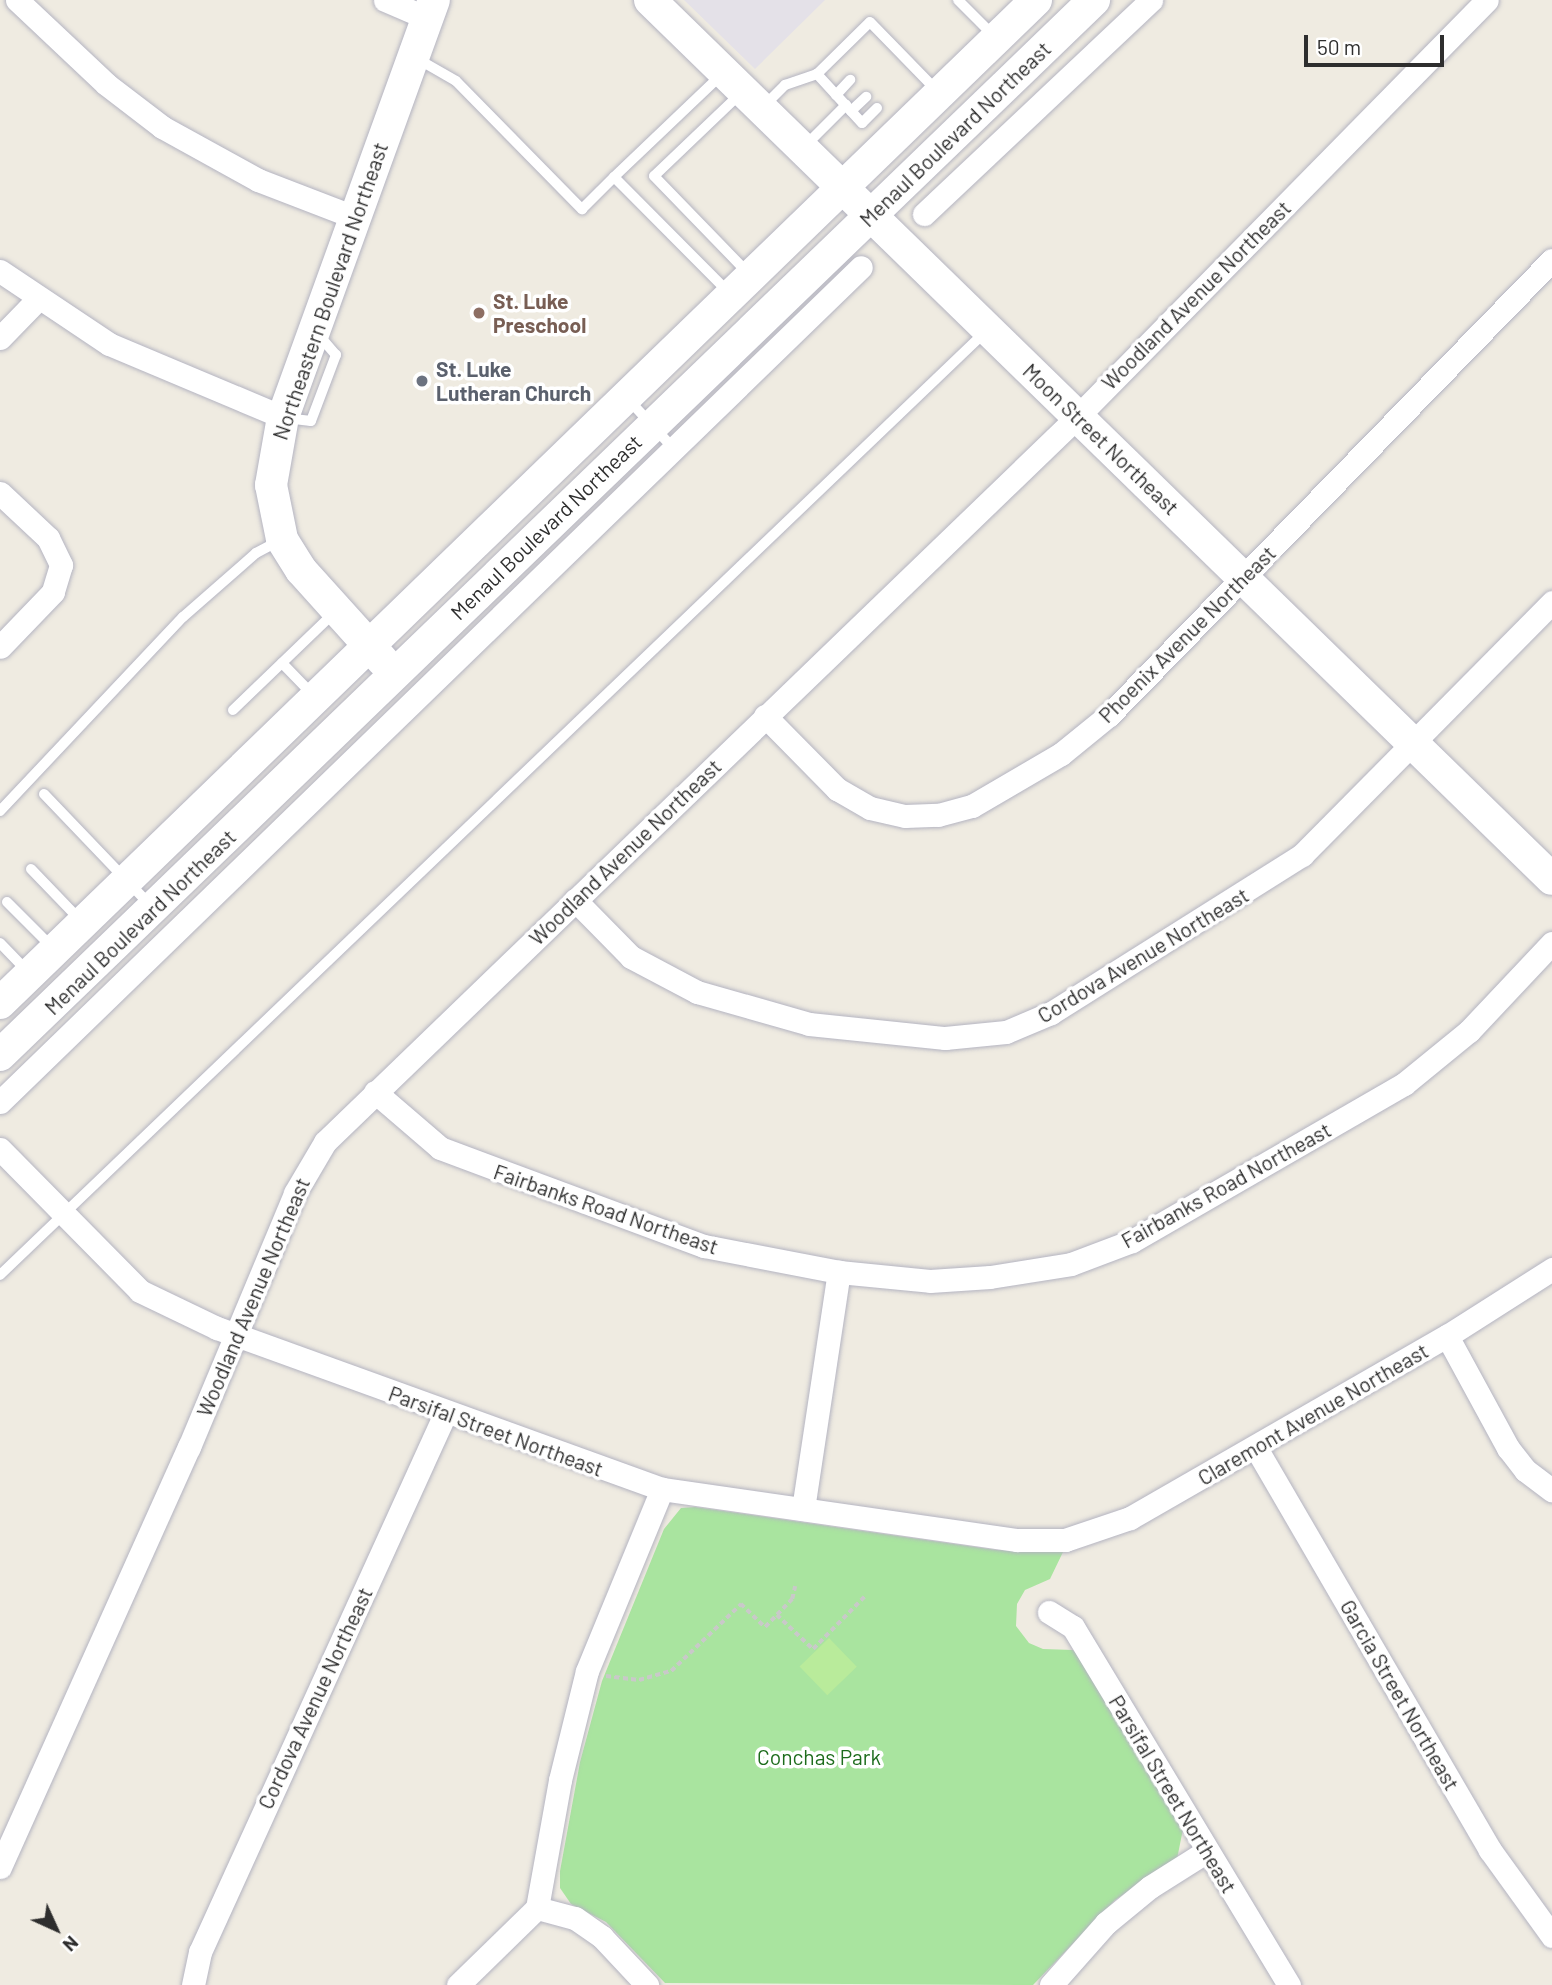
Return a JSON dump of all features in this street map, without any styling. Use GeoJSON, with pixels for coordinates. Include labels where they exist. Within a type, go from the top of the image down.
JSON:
{"type":"FeatureCollection","features":[{"type":"Feature","properties":{"kind":"main road","name":"Moon Street Northeast"},"geometry":{"type":"LineString","coordinates":[[650,0],[1552,879]]}},
{"type":"Feature","properties":{"kind":"main road","name":"Menaul Boulevard Northeast"},"geometry":{"type":"LineString","coordinates":[[0,1003],[316,698],[624,394],[1036,0]]}},
{"type":"Feature","properties":{"kind":"main road","name":"Menaul Boulevard Northeast"},"geometry":{"type":"LineString","coordinates":[[0,1055],[155,911],[394,674],[1094,0]]}},
{"type":"Feature","properties":{"kind":"main road","name":"Northeastern Boulevard Northeast"},"geometry":{"type":"LineString","coordinates":[[394,674],[301,570],[282,539],[271,485],[283,418],[430,9]]}},
{"type":"Feature","properties":{"kind":"street"},"geometry":{"type":"LineString","coordinates":[[18,0],[106,84],[162,127],[246,174],[354,217]]}},
{"type":"Feature","properties":{"kind":"street"},"geometry":{"type":"LineString","coordinates":[[385,0],[430,9]]}},
{"type":"Feature","properties":{"kind":"street"},"geometry":{"type":"LineString","coordinates":[[924,214],[1151,0]]}},
{"type":"Feature","properties":{"kind":"street","name":"Woodland Avenue Northeast"},"geometry":{"type":"LineString","coordinates":[[0,1867],[190,1447],[235,1335],[310,1164],[375,1092],[1078,416],[1487,0]]}},
{"type":"Feature","properties":{"kind":"street","name":"Phoenix Avenue Northeast"},"geometry":{"type":"LineString","coordinates":[[765,716],[836,789],[870,808],[905,816],[937,815],[972,806],[1061,754],[1109,715],[1552,261]]}},
{"type":"Feature","properties":{"kind":"street"},"geometry":{"type":"LineString","coordinates":[[0,1102],[861,267]]}},
{"type":"Feature","properties":{"kind":"street"},"geometry":{"type":"LineString","coordinates":[[0,271],[37,300],[109,344],[283,418]]}},
{"type":"Feature","properties":{"kind":"street"},"geometry":{"type":"LineString","coordinates":[[0,338],[37,300]]}},
{"type":"Feature","properties":{"kind":"street"},"geometry":{"type":"LineString","coordinates":[[0,492],[48,538],[61,565],[53,592],[0,647]]}},
{"type":"Feature","properties":{"kind":"street","name":"Cordova Avenue Northeast"},"geometry":{"type":"LineString","coordinates":[[575,900],[631,957],[697,992],[809,1024],[945,1038],[1006,1032],[1051,1013],[1254,889],[1302,855],[1552,602]]}},
{"type":"Feature","properties":{"kind":"street","name":"Fairbanks Road Northeast"},"geometry":{"type":"LineString","coordinates":[[375,1092],[440,1147],[477,1164],[704,1246],[839,1272],[930,1281],[990,1277],[1070,1264],[1132,1241],[1404,1084],[1469,1031],[1552,943]]}},
{"type":"Feature","properties":{"kind":"street","name":"Parsifal Street Northeast"},"geometry":{"type":"LineString","coordinates":[[0,1149],[140,1291],[175,1311],[445,1414],[662,1489],[1017,1540],[1065,1540]]}},
{"type":"Feature","properties":{"kind":"street","name":"Claremont Avenue Northeast"},"geometry":{"type":"LineString","coordinates":[[1065,1540],[1130,1518],[1256,1448],[1447,1336],[1552,1269]]}},
{"type":"Feature","properties":{"kind":"street"},"geometry":{"type":"LineString","coordinates":[[803,1508],[839,1272]]}},
{"type":"Feature","properties":{"kind":"street"},"geometry":{"type":"LineString","coordinates":[[1447,1336],[1508,1448],[1525,1470],[1552,1490]]}},
{"type":"Feature","properties":{"kind":"street","name":"Cordova Avenue Northeast"},"geometry":{"type":"LineString","coordinates":[[193,1985],[200,1952],[445,1414]]}},
{"type":"Feature","properties":{"kind":"street","name":"Garcia Street Northeast"},"geometry":{"type":"LineString","coordinates":[[1256,1448],[1490,1850],[1552,1936]]}},
{"type":"Feature","properties":{"kind":"street"},"geometry":{"type":"LineString","coordinates":[[458,1985],[537,1908],[560,1780],[587,1671],[662,1489]]}},
{"type":"Feature","properties":{"kind":"street","name":"Parsifal Street Northeast"},"geometry":{"type":"LineString","coordinates":[[1049,1612],[1073,1627],[1289,1985]]}},
{"type":"Feature","properties":{"kind":"street"},"geometry":{"type":"LineString","coordinates":[[1053,1984],[1106,1923],[1150,1887],[1207,1851]]}},
{"type":"Feature","properties":{"kind":"street"},"geometry":{"type":"LineString","coordinates":[[537,1908],[575,1919],[593,1931],[647,1985]]}},
{"type":"Feature","properties":{"kind":"lane"},"geometry":{"type":"LineString","coordinates":[[958,0],[996,38]]}},
{"type":"Feature","properties":{"kind":"lane"},"geometry":{"type":"LineString","coordinates":[[413,56],[456,81],[582,209],[614,177],[743,90],[785,85],[817,74],[870,22],[886,47],[901,63],[939,93]]}},
{"type":"Feature","properties":{"kind":"lane"},"geometry":{"type":"LineString","coordinates":[[817,74],[862,123],[877,108]]}},
{"type":"Feature","properties":{"kind":"lane"},"geometry":{"type":"LineString","coordinates":[[836,94],[850,80]]}},
{"type":"Feature","properties":{"kind":"lane"},"geometry":{"type":"LineString","coordinates":[[740,284],[654,176],[743,90]]}},
{"type":"Feature","properties":{"kind":"lane"},"geometry":{"type":"LineString","coordinates":[[803,148],[848,108],[866,97]]}},
{"type":"Feature","properties":{"kind":"lane"},"geometry":{"type":"LineString","coordinates":[[614,177],[740,284]]}},
{"type":"Feature","properties":{"kind":"lane"},"geometry":{"type":"LineString","coordinates":[[0,1275],[988,329]]}},
{"type":"Feature","properties":{"kind":"lane"},"geometry":{"type":"LineString","coordinates":[[624,394],[673,448]]}},
{"type":"Feature","properties":{"kind":"lane"},"geometry":{"type":"LineString","coordinates":[[0,811],[183,617],[256,553],[282,539]]}},
{"type":"Feature","properties":{"kind":"lane"},"geometry":{"type":"LineString","coordinates":[[233,710],[337,610]]}},
{"type":"Feature","properties":{"kind":"lane"},"geometry":{"type":"LineString","coordinates":[[282,663],[316,698]]}},
{"type":"Feature","properties":{"kind":"lane"},"geometry":{"type":"LineString","coordinates":[[44,794],[129,879],[155,911]]}},
{"type":"Feature","properties":{"kind":"lane"},"geometry":{"type":"LineString","coordinates":[[31,869],[83,923]]}},
{"type":"Feature","properties":{"kind":"lane"},"geometry":{"type":"LineString","coordinates":[[7,902],[55,950]]}},
{"type":"Feature","properties":{"kind":"lane"},"geometry":{"type":"LineString","coordinates":[[0,943],[30,974]]}},
{"type":"Feature","properties":{"kind":"path"},"geometry":{"type":"LineString","coordinates":[[606,1676],[639,1681],[671,1671],[741,1604],[765,1627],[792,1599],[795,1586]]}},
{"type":"Feature","properties":{"kind":"path"},"geometry":{"type":"LineString","coordinates":[[777,1614],[813,1649],[865,1596]]}},
{"type":"Feature","properties":{"kind":"shaded area"},"geometry":{"type":"Polygon","coordinates":[[[684,0],[825,0],[755,69],[684,0]]]}},
{"type":"Feature","properties":{"kind":"green space","name":"Conchas Park"},"geometry":{"type":"Polygon","coordinates":[[[695,1507],[996,1550],[1063,1552],[1050,1579],[1025,1590],[1017,1604],[1016,1626],[1029,1643],[1043,1649],[1073,1650],[1082,1658],[1183,1829],[1177,1859],[1115,1900],[1033,1985],[665,1983],[606,1922],[571,1904],[560,1888],[560,1871],[580,1762],[602,1681],[664,1529],[681,1508],[695,1507]]]}},
{"type":"Feature","properties":{"kind":"green space"},"geometry":{"type":"Polygon","coordinates":[[[829,1638],[857,1667],[827,1695],[800,1666],[829,1638]]]}},
{"type":"Feature","properties":{"kind":"place","name":"St. Luke Preschool"},"geometry":{"type":"Point","coordinates":[479,313]}},
{"type":"Feature","properties":{"kind":"place","name":"St. Luke Lutheran Church"},"geometry":{"type":"Point","coordinates":[422,381]}}]}
